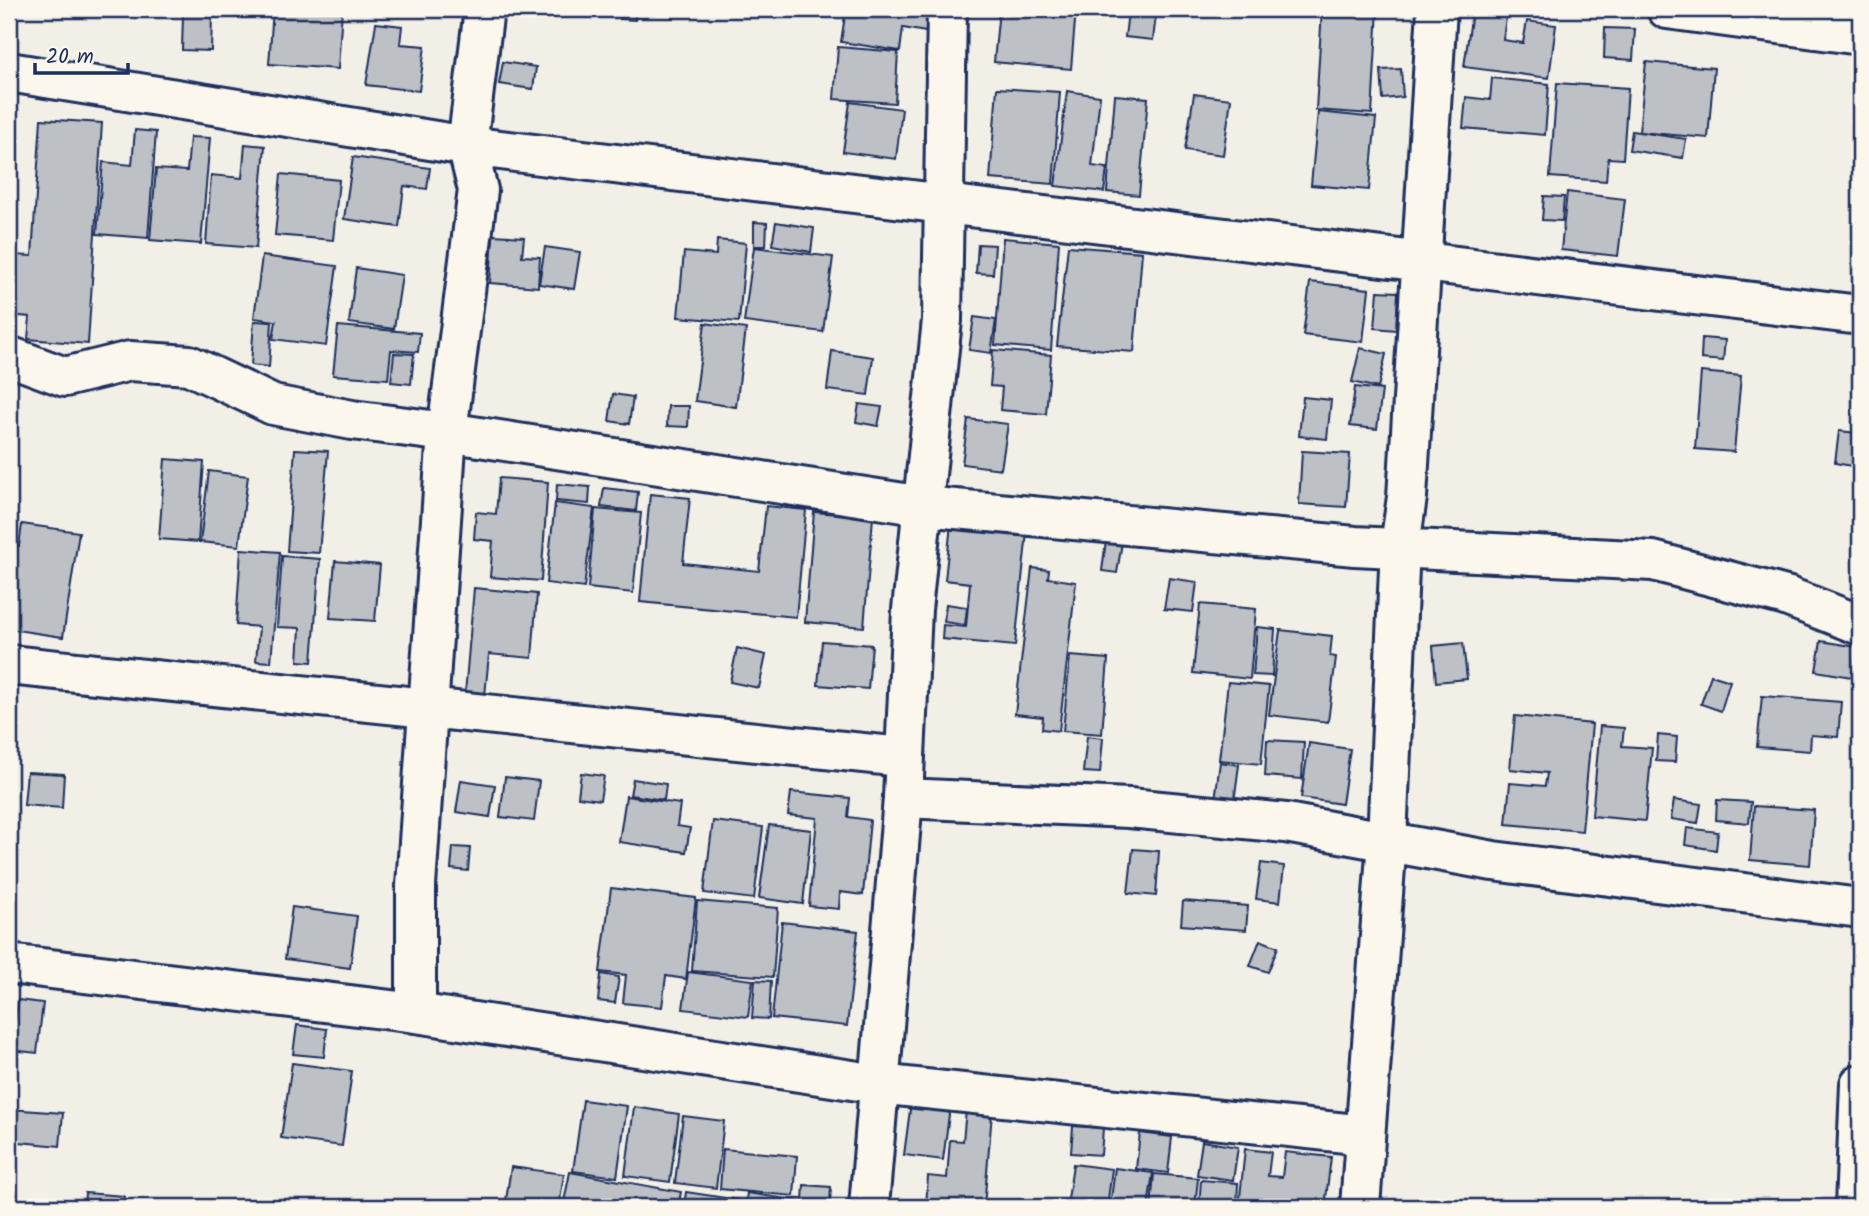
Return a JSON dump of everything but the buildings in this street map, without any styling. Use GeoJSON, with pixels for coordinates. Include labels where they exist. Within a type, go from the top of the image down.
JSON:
{"type":"FeatureCollection","features":[{"type":"Feature","properties":{"kind":"street"},"geometry":{"type":"LineString","coordinates":[[416,1013],[416,886],[447,432],[478,190],[467,146],[484,9]]}},
{"type":"Feature","properties":{"kind":"street"},"geometry":{"type":"LineString","coordinates":[[869,1207],[903,798],[902,757],[912,611],[942,320],[947,9]]}},
{"type":"Feature","properties":{"kind":"street"},"geometry":{"type":"LineString","coordinates":[[1360,1207],[1387,840],[1400,546],[1422,263],[1437,9]]}},
{"type":"Feature","properties":{"kind":"street"},"geometry":{"type":"LineString","coordinates":[[1667,9],[1860,35]]}},
{"type":"Feature","properties":{"kind":"street"},"geometry":{"type":"LineString","coordinates":[[9,72],[467,146],[1860,315]]}},
{"type":"Feature","properties":{"kind":"street"},"geometry":{"type":"LineString","coordinates":[[9,356],[65,377],[130,361],[189,365],[274,405],[352,420],[447,432],[923,506],[1355,546],[1400,546],[1653,561],[1786,596],[1860,625]]}},
{"type":"Feature","properties":{"kind":"street"},"geometry":{"type":"LineString","coordinates":[[9,666],[902,757]]}},
{"type":"Feature","properties":{"kind":"street"},"geometry":{"type":"LineString","coordinates":[[903,798],[1129,807],[1286,823],[1493,861],[1860,908]]}},
{"type":"Feature","properties":{"kind":"street"},"geometry":{"type":"LineString","coordinates":[[9,964],[416,1013],[878,1084],[1365,1135]]}},
{"type":"Feature","properties":{"kind":"street"},"geometry":{"type":"LineString","coordinates":[[1855,1207],[1860,1084]]}}]}
